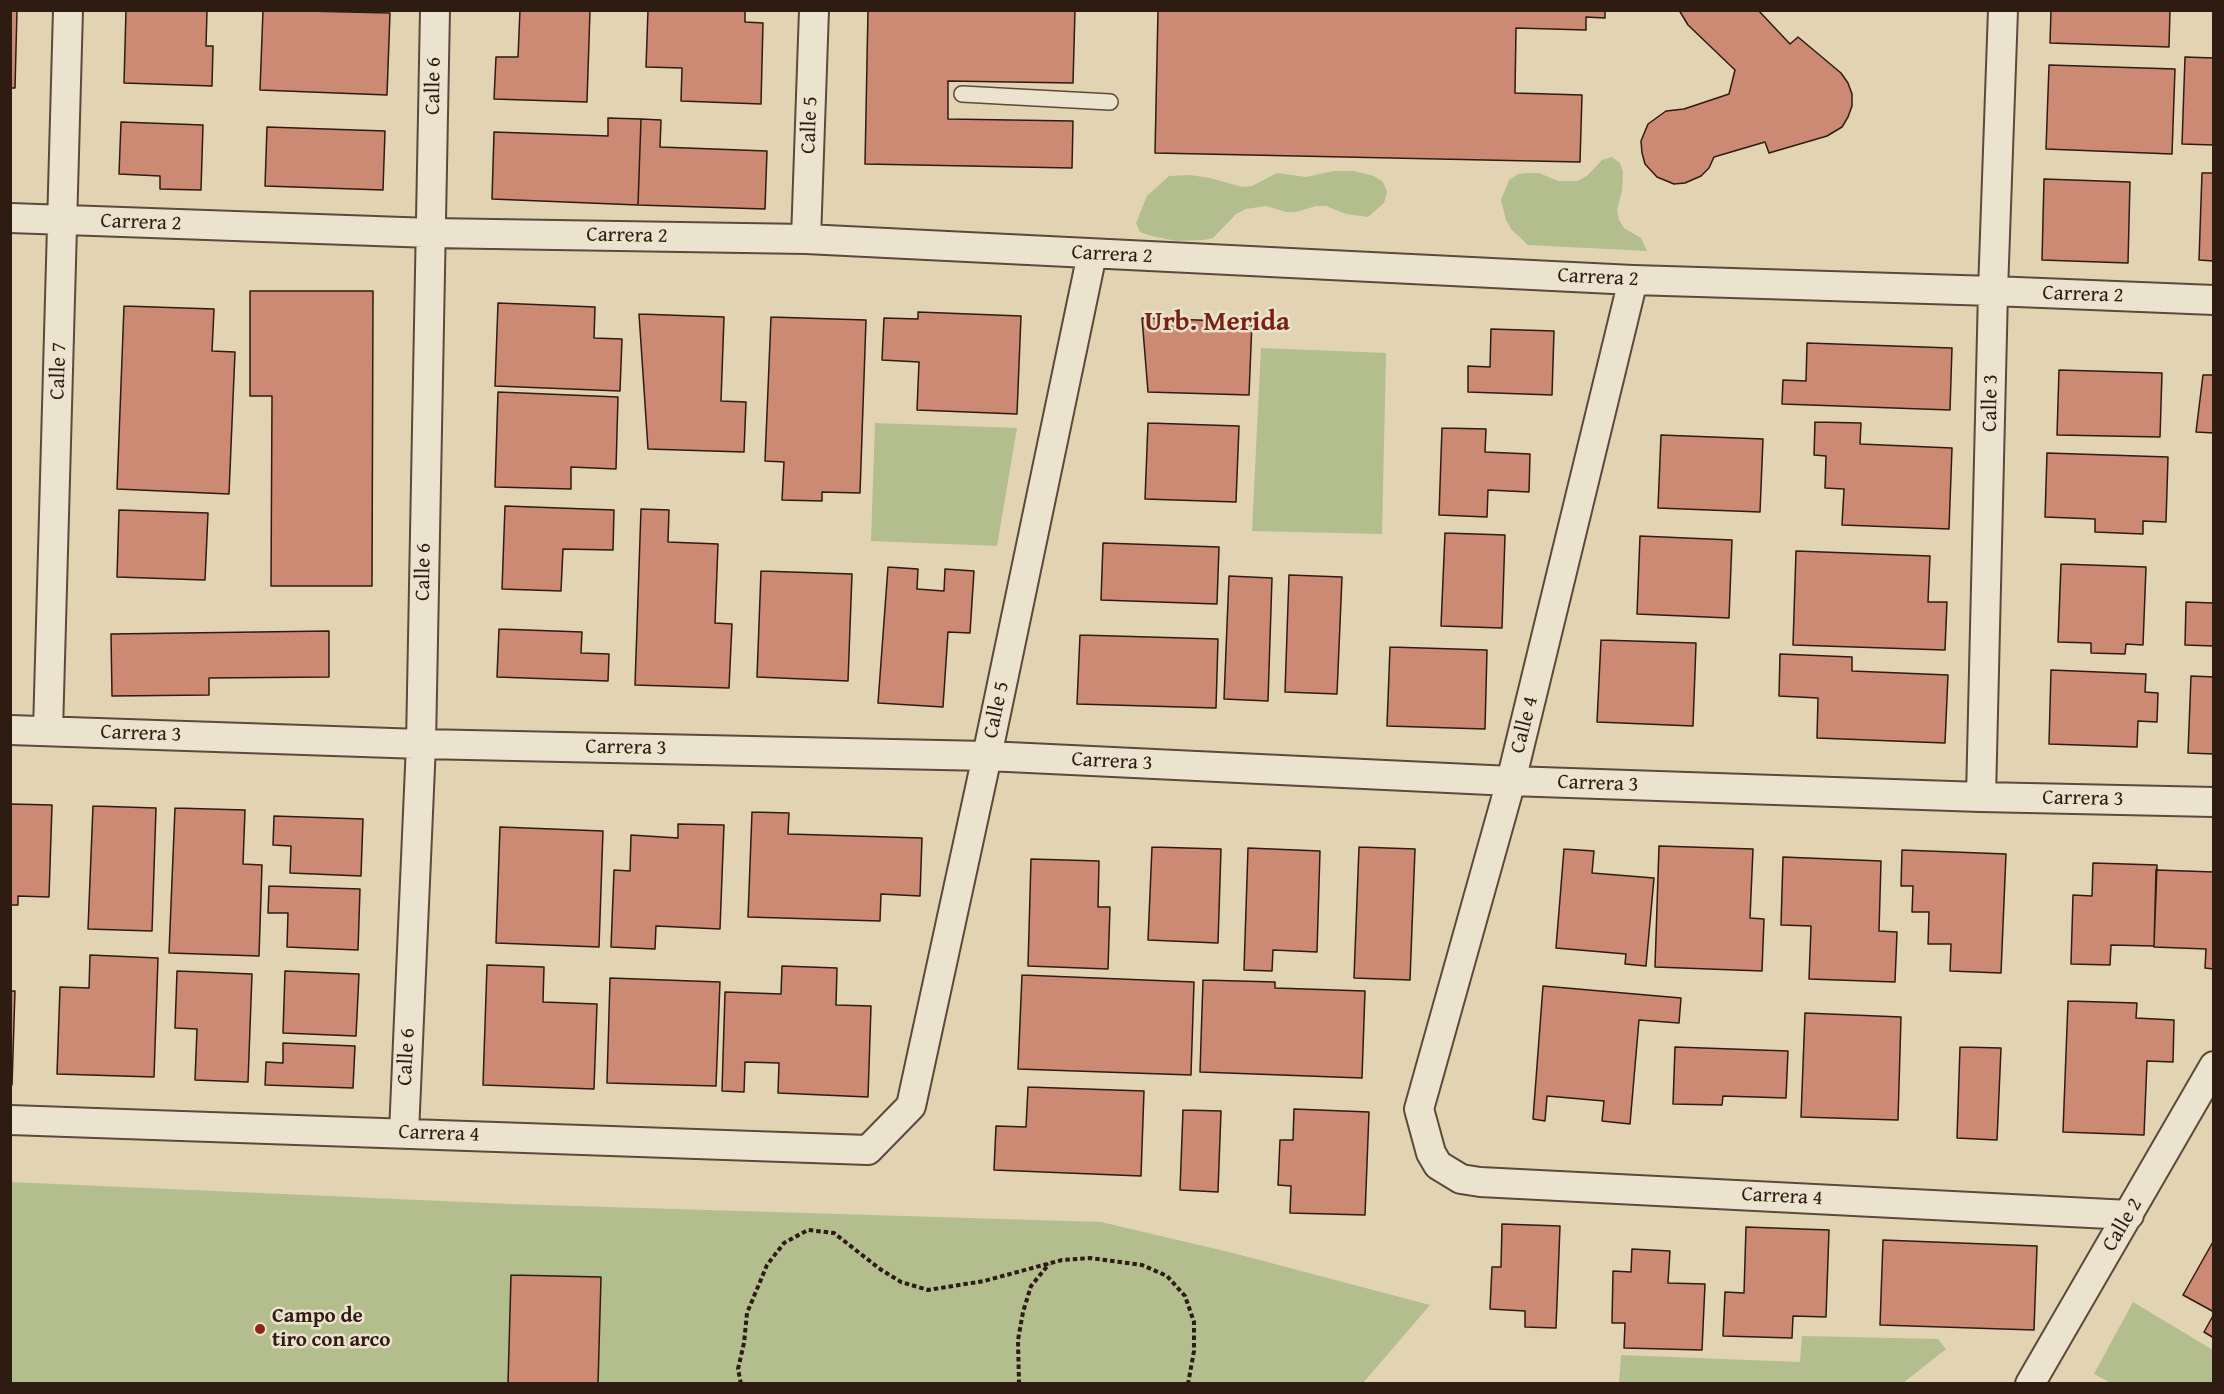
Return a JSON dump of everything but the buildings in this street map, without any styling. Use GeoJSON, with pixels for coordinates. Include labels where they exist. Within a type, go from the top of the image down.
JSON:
{"type":"FeatureCollection","features":[{"type":"Feature","properties":{"kind":"street","name":"Calle 7"},"geometry":{"type":"LineString","coordinates":[[48,731],[64,220],[68,10]]}},
{"type":"Feature","properties":{"kind":"street","name":"Calle 6"},"geometry":{"type":"LineString","coordinates":[[404,1133],[421,744],[435,10]]}},
{"type":"Feature","properties":{"kind":"street","name":"Calle 5"},"geometry":{"type":"LineString","coordinates":[[806,239],[814,10]]}},
{"type":"Feature","properties":{"kind":"street","name":"Calle 3"},"geometry":{"type":"LineString","coordinates":[[1981,796],[2003,10]]}},
{"type":"Feature","properties":{"kind":"street","name":"Carrera 2"},"geometry":{"type":"LineString","coordinates":[[10,218],[431,233],[806,239],[1633,280],[2214,300]]}},
{"type":"Feature","properties":{"kind":"street","name":"Calle 5"},"geometry":{"type":"LineString","coordinates":[[868,1150],[911,1106],[1092,254]]}},
{"type":"Feature","properties":{"kind":"street","name":"Calle 4"},"geometry":{"type":"LineString","coordinates":[[1438,1165],[1431,1154],[1419,1109],[1511,781],[1633,280]]}},
{"type":"Feature","properties":{"kind":"street","name":"Carrera 3"},"geometry":{"type":"LineString","coordinates":[[10,730],[421,744],[987,756],[1511,781],[2214,802]]}},
{"type":"Feature","properties":{"kind":"street","name":"Calle 2"},"geometry":{"type":"LineString","coordinates":[[2030,1383],[2214,1066]]}},
{"type":"Feature","properties":{"kind":"street","name":"Carrera 4"},"geometry":{"type":"LineString","coordinates":[[10,1120],[868,1150]]}},
{"type":"Feature","properties":{"kind":"street","name":"Carrera 4"},"geometry":{"type":"LineString","coordinates":[[1438,1165],[1461,1179],[1480,1182],[2129,1215]]}},
{"type":"Feature","properties":{"kind":"lane"},"geometry":{"type":"LineString","coordinates":[[962,94],[1110,102]]}},
{"type":"Feature","properties":{"kind":"path"},"geometry":{"type":"LineString","coordinates":[[741,1383],[738,1369],[747,1313],[767,1265],[784,1243],[808,1230],[834,1233],[887,1273],[902,1282],[928,1290],[984,1281],[1050,1263],[1090,1258],[1142,1265],[1167,1276],[1185,1296],[1194,1322],[1194,1351],[1188,1383]]}},
{"type":"Feature","properties":{"kind":"path"},"geometry":{"type":"LineString","coordinates":[[1019,1383],[1018,1340],[1023,1312],[1031,1286],[1050,1263]]}},
{"type":"Feature","properties":{"kind":"green space"},"geometry":{"type":"Polygon","coordinates":[[[1612,157],[1620,163],[1623,172],[1622,191],[1617,210],[1619,220],[1624,228],[1641,238],[1647,251],[1528,245],[1512,230],[1506,220],[1501,200],[1509,180],[1518,174],[1539,173],[1558,181],[1577,181],[1587,176],[1602,160],[1612,157]]]}},
{"type":"Feature","properties":{"kind":"green space"},"geometry":{"type":"Polygon","coordinates":[[[1334,171],[1354,171],[1374,176],[1383,182],[1387,192],[1384,203],[1368,217],[1346,214],[1326,206],[1316,206],[1296,212],[1286,212],[1266,206],[1246,209],[1236,214],[1213,238],[1204,240],[1176,241],[1152,236],[1140,232],[1136,223],[1147,196],[1169,176],[1190,175],[1210,178],[1242,187],[1252,186],[1277,173],[1306,177],[1334,171]]]}},
{"type":"Feature","properties":{"kind":"green space"},"geometry":{"type":"Polygon","coordinates":[[[1261,348],[1386,353],[1382,534],[1252,531],[1261,348]]]}},
{"type":"Feature","properties":{"kind":"green space"},"geometry":{"type":"Polygon","coordinates":[[[875,423],[1017,428],[997,546],[871,541],[875,423]]]}},
{"type":"Feature","properties":{"kind":"green space"},"geometry":{"type":"Polygon","coordinates":[[[10,1182],[510,1204],[1101,1222],[1233,1253],[1430,1305],[1363,1383],[11,1383],[10,1182]]]}},
{"type":"Feature","properties":{"kind":"green space"},"geometry":{"type":"Polygon","coordinates":[[[2133,1302],[2213,1350],[2213,1383],[2111,1383],[2094,1374],[2133,1302]]]}},
{"type":"Feature","properties":{"kind":"green space"},"geometry":{"type":"Polygon","coordinates":[[[1802,1336],[1938,1339],[1946,1349],[1903,1383],[1619,1383],[1621,1355],[1800,1362],[1802,1336]]]}},
{"type":"Feature","properties":{"kind":"place","name":"Campo de tiro con arco"},"geometry":{"type":"Point","coordinates":[260,1329]}},
{"type":"Feature","properties":{"kind":"district","name":"Urb. Merida"},"geometry":{"type":"Point","coordinates":[1217,323]}}]}
